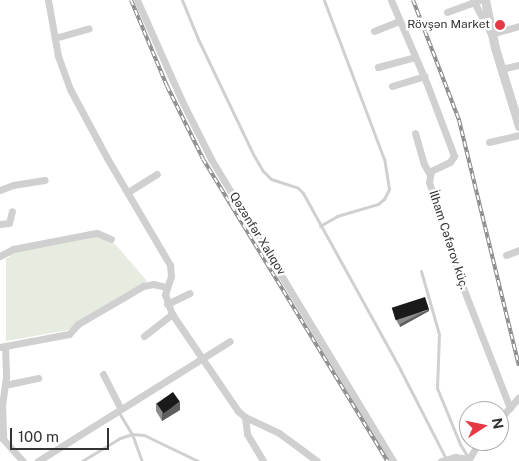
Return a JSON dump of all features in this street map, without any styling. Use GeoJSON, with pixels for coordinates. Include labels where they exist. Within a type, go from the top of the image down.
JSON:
{"type":"FeatureCollection","features":[{"type":"Feature","properties":{"kind":"street"},"geometry":{"type":"LineString","coordinates":[[48,0],[58,56],[70,89],[107,158],[167,257],[171,276],[166,287],[167,304],[172,314],[200,358],[238,411],[245,417],[279,433],[316,461]]}},
{"type":"Feature","properties":{"kind":"street","name":"Qəzənfər Xalıqov"},"geometry":{"type":"LineString","coordinates":[[137,0],[181,99],[211,159],[393,461]]}},
{"type":"Feature","properties":{"kind":"street","name":"İlham Cəfərov küç."},"geometry":{"type":"LineString","coordinates":[[391,0],[424,76],[454,156],[450,162],[429,173],[429,182],[462,285],[510,408]]}},
{"type":"Feature","properties":{"kind":"street"},"geometry":{"type":"LineString","coordinates":[[485,0],[491,34],[501,69],[516,102],[519,126]]}},
{"type":"Feature","properties":{"kind":"street"},"geometry":{"type":"LineString","coordinates":[[447,12],[475,1],[491,34]]}},
{"type":"Feature","properties":{"kind":"street"},"geometry":{"type":"LineString","coordinates":[[374,31],[399,21]]}},
{"type":"Feature","properties":{"kind":"street"},"geometry":{"type":"LineString","coordinates":[[491,34],[519,26]]}},
{"type":"Feature","properties":{"kind":"street"},"geometry":{"type":"LineString","coordinates":[[55,38],[90,28]]}},
{"type":"Feature","properties":{"kind":"street"},"geometry":{"type":"LineString","coordinates":[[378,67],[415,57]]}},
{"type":"Feature","properties":{"kind":"street"},"geometry":{"type":"LineString","coordinates":[[501,69],[519,65]]}},
{"type":"Feature","properties":{"kind":"street"},"geometry":{"type":"LineString","coordinates":[[392,86],[424,76]]}},
{"type":"Feature","properties":{"kind":"street"},"geometry":{"type":"LineString","coordinates":[[415,133],[424,164],[429,173]]}},
{"type":"Feature","properties":{"kind":"street"},"geometry":{"type":"LineString","coordinates":[[489,142],[519,135]]}},
{"type":"Feature","properties":{"kind":"street"},"geometry":{"type":"LineString","coordinates":[[128,192],[157,174]]}},
{"type":"Feature","properties":{"kind":"street"},"geometry":{"type":"LineString","coordinates":[[0,190],[13,185],[45,180]]}},
{"type":"Feature","properties":{"kind":"street"},"geometry":{"type":"LineString","coordinates":[[0,224],[9,223],[12,211]]}},
{"type":"Feature","properties":{"kind":"street"},"geometry":{"type":"LineString","coordinates":[[0,256],[13,249],[90,234],[97,234],[111,239]]}},
{"type":"Feature","properties":{"kind":"street"},"geometry":{"type":"LineString","coordinates":[[506,255],[519,250]]}},
{"type":"Feature","properties":{"kind":"street"},"geometry":{"type":"LineString","coordinates":[[23,461],[3,439],[2,404],[5,385],[2,347],[69,334],[78,324],[143,286],[152,284],[166,287]]}},
{"type":"Feature","properties":{"kind":"street"},"geometry":{"type":"LineString","coordinates":[[167,304],[190,293]]}},
{"type":"Feature","properties":{"kind":"street"},"geometry":{"type":"LineString","coordinates":[[144,336],[172,314]]}},
{"type":"Feature","properties":{"kind":"street"},"geometry":{"type":"LineString","coordinates":[[38,461],[230,341]]}},
{"type":"Feature","properties":{"kind":"street"},"geometry":{"type":"LineString","coordinates":[[103,374],[119,409]]}},
{"type":"Feature","properties":{"kind":"street"},"geometry":{"type":"LineString","coordinates":[[5,385],[38,378]]}},
{"type":"Feature","properties":{"kind":"street"},"geometry":{"type":"LineString","coordinates":[[510,408],[519,398]]}},
{"type":"Feature","properties":{"kind":"street"},"geometry":{"type":"LineString","coordinates":[[245,417],[246,434],[263,461]]}},
{"type":"Feature","properties":{"kind":"street"},"geometry":{"type":"LineString","coordinates":[[444,460],[469,460]]}},
{"type":"Feature","properties":{"kind":"lane"},"geometry":{"type":"LineString","coordinates":[[182,0],[198,40],[264,171],[271,179],[298,188],[400,369],[444,460]]}},
{"type":"Feature","properties":{"kind":"lane"},"geometry":{"type":"LineString","coordinates":[[320,226],[338,216],[378,204],[384,199],[390,189],[384,158],[324,0]]}},
{"type":"Feature","properties":{"kind":"lane"},"geometry":{"type":"LineString","coordinates":[[421,271],[439,334],[437,388],[460,444],[469,460]]}},
{"type":"Feature","properties":{"kind":"lane"},"geometry":{"type":"LineString","coordinates":[[119,409],[132,434],[142,461]]}},
{"type":"Feature","properties":{"kind":"lane"},"geometry":{"type":"LineString","coordinates":[[82,461],[120,438],[132,434],[144,435],[198,461]]}},
{"type":"Feature","properties":{"kind":"shaded area"},"geometry":{"type":"Polygon","coordinates":[[[99,236],[115,244],[147,281],[68,330],[6,341],[6,258],[10,257],[10,252],[99,236]]]}},
{"type":"Feature","properties":{"kind":"building"},"geometry":{"type":"Polygon","coordinates":[[[425,297],[429,309],[396,320],[392,308],[425,297]]]}},
{"type":"Feature","properties":{"kind":"building"},"geometry":{"type":"Polygon","coordinates":[[[173,392],[180,402],[163,413],[157,403],[173,392]]]}},
{"type":"Feature","properties":{"kind":"railway"},"geometry":{"type":"LineString","coordinates":[[131,0],[167,86],[203,159],[387,461]]}},
{"type":"Feature","properties":{"kind":"railway"},"geometry":{"type":"LineString","coordinates":[[413,0],[459,120],[519,366]]}},
{"type":"Feature","properties":{"kind":"place","name":"Rövşən Market"},"geometry":{"type":"Point","coordinates":[500,25]}}]}
